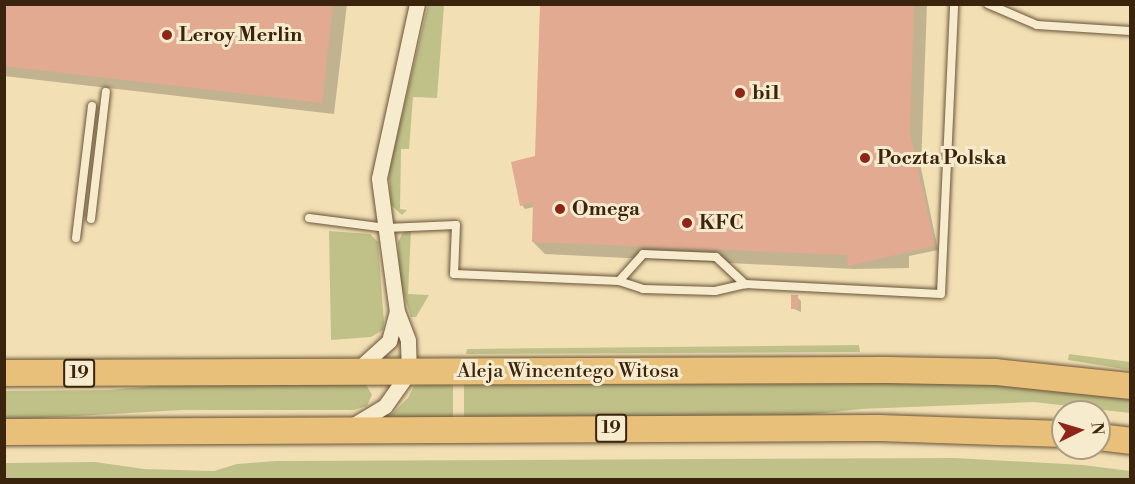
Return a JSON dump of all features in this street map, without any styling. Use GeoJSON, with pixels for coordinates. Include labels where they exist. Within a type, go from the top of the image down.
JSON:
{"type":"FeatureCollection","features":[{"type":"Feature","properties":{"kind":"main road","name":"Aleja Wincentego Witosa"},"geometry":{"type":"LineString","coordinates":[[4,373],[995,372],[1131,386]]}},
{"type":"Feature","properties":{"kind":"main road","name":"19"},"geometry":{"type":"LineString","coordinates":[[4,432],[879,428],[1051,434]]}},
{"type":"Feature","properties":{"kind":"main road"},"geometry":{"type":"LineString","coordinates":[[1111,438],[1131,441]]}},
{"type":"Feature","properties":{"kind":"street"},"geometry":{"type":"LineString","coordinates":[[344,431],[385,406],[409,372],[408,340],[397,312],[380,178],[383,151],[417,4]]}},
{"type":"Feature","properties":{"kind":"street"},"geometry":{"type":"LineString","coordinates":[[354,372],[384,348],[397,312]]}},
{"type":"Feature","properties":{"kind":"lane"},"geometry":{"type":"LineString","coordinates":[[309,218],[386,228],[456,225],[453,274],[620,281],[653,289],[715,291],[745,284],[941,294],[954,4]]}},
{"type":"Feature","properties":{"kind":"lane"},"geometry":{"type":"LineString","coordinates":[[988,4],[1037,25],[1131,31]]}},
{"type":"Feature","properties":{"kind":"lane"},"geometry":{"type":"LineString","coordinates":[[91,219],[106,92]]}},
{"type":"Feature","properties":{"kind":"lane"},"geometry":{"type":"LineString","coordinates":[[76,238],[92,106]]}},
{"type":"Feature","properties":{"kind":"lane"},"geometry":{"type":"LineString","coordinates":[[620,281],[643,254],[716,256],[745,284]]}},
{"type":"Feature","properties":{"kind":"green space"},"geometry":{"type":"Polygon","coordinates":[[[428,5],[444,5],[437,98],[413,97],[409,149],[401,149],[400,209],[407,210],[402,215],[391,205],[389,170],[428,5]]]}},
{"type":"Feature","properties":{"kind":"green space"},"geometry":{"type":"Polygon","coordinates":[[[411,230],[408,294],[429,295],[416,317],[411,317],[400,283],[398,242],[403,233],[411,230]]]}},
{"type":"Feature","properties":{"kind":"green space"},"geometry":{"type":"Polygon","coordinates":[[[329,231],[370,234],[378,242],[384,323],[383,330],[371,337],[331,340],[329,231]]]}},
{"type":"Feature","properties":{"kind":"green space"},"geometry":{"type":"Polygon","coordinates":[[[859,345],[860,352],[466,354],[467,349],[859,345]]]}},
{"type":"Feature","properties":{"kind":"green space"},"geometry":{"type":"Polygon","coordinates":[[[1069,354],[1130,362],[1130,370],[1068,360],[1069,354]]]}},
{"type":"Feature","properties":{"kind":"green space"},"geometry":{"type":"Polygon","coordinates":[[[453,381],[453,419],[389,417],[408,398],[415,384],[453,381]]]}},
{"type":"Feature","properties":{"kind":"green space"},"geometry":{"type":"Polygon","coordinates":[[[464,381],[986,382],[1130,396],[1130,413],[1111,411],[1111,400],[1051,400],[1051,404],[1034,402],[861,409],[796,416],[464,418],[464,381]]]}},
{"type":"Feature","properties":{"kind":"green space"},"geometry":{"type":"Polygon","coordinates":[[[191,383],[365,383],[372,395],[367,406],[354,410],[183,410],[5,420],[4,391],[109,390],[191,383]]]}},
{"type":"Feature","properties":{"kind":"green space"},"geometry":{"type":"Polygon","coordinates":[[[955,458],[1083,465],[1130,471],[1130,479],[4,479],[5,463],[95,462],[144,469],[214,471],[237,464],[275,461],[955,458]]]}},
{"type":"Feature","properties":{"kind":"building","name":"Leroy Merlin"},"geometry":{"type":"Polygon","coordinates":[[[4,4],[333,4],[322,103],[4,66],[4,4]]]}},
{"type":"Feature","properties":{"kind":"building"},"geometry":{"type":"Polygon","coordinates":[[[540,4],[914,4],[910,134],[935,246],[848,266],[847,255],[532,242],[533,203],[520,206],[511,162],[535,156],[540,4]]]}},
{"type":"Feature","properties":{"kind":"building"},"geometry":{"type":"Polygon","coordinates":[[[791,295],[798,295],[798,309],[791,309],[791,295]]]}},
{"type":"Feature","properties":{"kind":"place","name":"Leroy Merlin"},"geometry":{"type":"Point","coordinates":[167,35]}},
{"type":"Feature","properties":{"kind":"place","name":"bi1"},"geometry":{"type":"Point","coordinates":[740,93]}},
{"type":"Feature","properties":{"kind":"place","name":"Poczta Polska"},"geometry":{"type":"Point","coordinates":[865,158]}},
{"type":"Feature","properties":{"kind":"place","name":"Omega"},"geometry":{"type":"Point","coordinates":[560,209]}},
{"type":"Feature","properties":{"kind":"place","name":"KFC"},"geometry":{"type":"Point","coordinates":[687,223]}}]}
